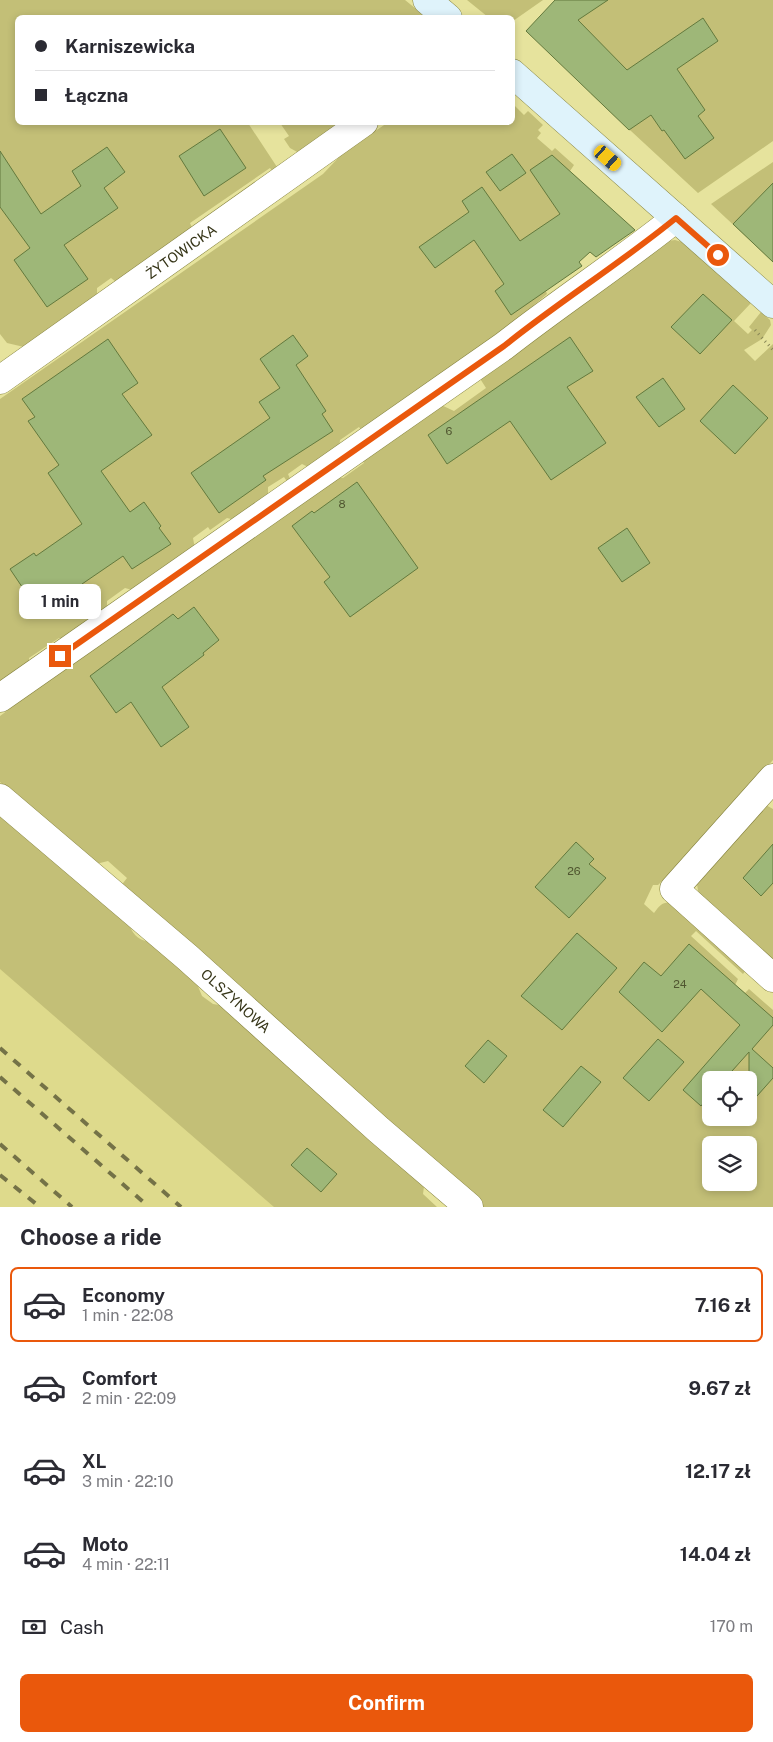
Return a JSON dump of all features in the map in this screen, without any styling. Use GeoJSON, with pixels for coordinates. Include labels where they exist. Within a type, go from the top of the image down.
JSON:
{"type":"FeatureCollection","features":[{"type":"Feature","properties":{"kind":"street"},"geometry":{"type":"LineString","coordinates":[[427,0],[444,15]]}},
{"type":"Feature","properties":{"kind":"street"},"geometry":{"type":"LineString","coordinates":[[515,76],[773,304]]}},
{"type":"Feature","properties":{"kind":"street","name":"ŻYTOWICKA"},"geometry":{"type":"LineString","coordinates":[[4,370],[360,125]]}},
{"type":"Feature","properties":{"kind":"street"},"geometry":{"type":"LineString","coordinates":[[0,698],[504,346],[551,309],[646,242],[676,218]]}},
{"type":"Feature","properties":{"kind":"street"},"geometry":{"type":"LineString","coordinates":[[773,778],[674,888],[773,978]]}},
{"type":"Feature","properties":{"kind":"street","name":"OLSZYNOWA"},"geometry":{"type":"LineString","coordinates":[[0,798],[187,957],[379,1130],[469,1207]]}},
{"type":"Feature","properties":{"kind":"shaded area"},"geometry":{"type":"Polygon","coordinates":[[[0,0],[405,0],[424,15],[15,15],[15,125],[249,125],[277,167],[274,174],[270,168],[190,223],[193,230],[116,282],[111,278],[97,288],[97,298],[24,347],[7,343],[0,334],[0,0]]]}},
{"type":"Feature","properties":{"kind":"shaded area"},"geometry":{"type":"Polygon","coordinates":[[[467,0],[543,0],[515,20],[515,15],[486,15],[467,0]]]}},
{"type":"Feature","properties":{"kind":"shaded area"},"geometry":{"type":"Polygon","coordinates":[[[574,0],[773,0],[773,141],[698,193],[591,94],[574,0]]]}},
{"type":"Feature","properties":{"kind":"shaded area"},"geometry":{"type":"Polygon","coordinates":[[[515,106],[524,115],[528,111],[543,125],[538,130],[541,133],[537,138],[552,151],[555,148],[574,165],[570,171],[593,192],[546,291],[547,294],[482,349],[362,431],[359,427],[340,440],[339,449],[310,468],[302,464],[288,474],[291,481],[288,483],[284,477],[268,487],[268,498],[235,520],[227,518],[210,530],[208,527],[193,538],[195,549],[136,591],[125,588],[107,601],[107,610],[64,640],[59,638],[29,658],[29,664],[0,685],[0,399],[323,174],[342,154],[384,125],[515,125],[515,106]]]}},
{"type":"Feature","properties":{"kind":"shaded area"},"geometry":{"type":"Polygon","coordinates":[[[281,125],[342,125],[299,153],[290,148],[284,139],[289,136],[281,125]]]}},
{"type":"Feature","properties":{"kind":"shaded area"},"geometry":{"type":"Polygon","coordinates":[[[773,162],[773,262],[711,204],[773,162]]]}},
{"type":"Feature","properties":{"kind":"shaded area"},"geometry":{"type":"Polygon","coordinates":[[[668,241],[682,242],[751,303],[734,321],[748,334],[752,330],[749,327],[761,312],[770,320],[771,325],[762,339],[744,350],[755,361],[773,344],[773,760],[693,851],[658,885],[653,885],[644,904],[654,913],[662,904],[673,903],[746,970],[743,974],[696,931],[691,936],[738,979],[735,985],[745,993],[749,989],[773,1010],[773,1207],[483,1207],[120,887],[127,878],[108,861],[96,864],[0,782],[0,716],[117,629],[256,530],[259,534],[336,477],[343,478],[364,463],[361,458],[439,404],[454,411],[486,388],[479,377],[668,241]]]}},
{"type":"Feature","properties":{"kind":"shaded area"},"geometry":{"type":"Polygon","coordinates":[[[764,804],[773,809],[773,961],[701,896],[697,884],[764,804]]]}},
{"type":"Feature","properties":{"kind":"shaded area"},"geometry":{"type":"Polygon","coordinates":[[[0,810],[128,921],[133,932],[138,937],[149,942],[197,984],[202,996],[213,1004],[225,1006],[425,1179],[423,1194],[437,1207],[274,1207],[0,969],[0,810]]]}},
{"type":"Feature","properties":{"kind":"shaded area"},"geometry":{"type":"Polygon","coordinates":[[[0,910],[330,1207],[0,1207],[0,910]]]}},
{"type":"Feature","properties":{"kind":"building"},"geometry":{"type":"Polygon","coordinates":[[[555,0],[608,0],[578,20],[627,70],[703,18],[718,41],[677,69],[705,110],[698,116],[714,138],[685,159],[651,115],[629,130],[526,31],[555,0]]]}},
{"type":"Feature","properties":{"kind":"building"},"geometry":{"type":"Polygon","coordinates":[[[220,129],[246,168],[204,196],[179,156],[220,129]]]}},
{"type":"Feature","properties":{"kind":"building"},"geometry":{"type":"Polygon","coordinates":[[[107,147],[125,172],[104,188],[118,208],[64,245],[88,279],[47,307],[14,260],[30,248],[0,207],[0,151],[41,214],[81,186],[72,171],[107,147]]]}},
{"type":"Feature","properties":{"kind":"building"},"geometry":{"type":"Polygon","coordinates":[[[512,154],[526,173],[500,191],[486,172],[512,154]]]}},
{"type":"Feature","properties":{"kind":"building"},"geometry":{"type":"Polygon","coordinates":[[[552,155],[635,230],[596,257],[590,252],[579,262],[582,266],[511,315],[495,291],[504,284],[474,240],[435,268],[419,247],[469,212],[462,201],[482,187],[520,241],[560,214],[530,170],[552,155]]]}},
{"type":"Feature","properties":{"kind":"building"},"geometry":{"type":"Polygon","coordinates":[[[773,183],[773,262],[733,224],[773,183]]]}},
{"type":"Feature","properties":{"kind":"building"},"geometry":{"type":"Polygon","coordinates":[[[703,294],[732,320],[700,354],[671,327],[703,294]]]}},
{"type":"Feature","properties":{"kind":"building"},"geometry":{"type":"Polygon","coordinates":[[[293,335],[308,356],[296,365],[326,411],[322,414],[333,431],[263,476],[266,480],[219,513],[191,473],[270,418],[259,402],[280,388],[260,359],[293,335]]]}},
{"type":"Feature","properties":{"kind":"building"},"geometry":{"type":"Polygon","coordinates":[[[570,337],[593,371],[567,387],[606,443],[551,480],[510,421],[447,464],[428,435],[570,337]]]}},
{"type":"Feature","properties":{"kind":"building"},"geometry":{"type":"Polygon","coordinates":[[[108,339],[138,383],[122,394],[152,435],[101,471],[130,512],[144,502],[171,544],[132,569],[123,556],[82,584],[83,587],[41,615],[10,569],[34,553],[36,556],[82,524],[48,473],[59,465],[28,421],[35,417],[22,399],[108,339]]]}},
{"type":"Feature","properties":{"kind":"building"},"geometry":{"type":"Polygon","coordinates":[[[663,378],[685,409],[659,427],[636,397],[663,378]]]}},
{"type":"Feature","properties":{"kind":"building"},"geometry":{"type":"Polygon","coordinates":[[[733,385],[768,418],[735,454],[700,421],[733,385]]]}},
{"type":"Feature","properties":{"kind":"building"},"geometry":{"type":"Polygon","coordinates":[[[357,482],[418,568],[350,617],[324,582],[330,577],[292,526],[312,511],[314,513],[357,482]]]}},
{"type":"Feature","properties":{"kind":"building"},"geometry":{"type":"Polygon","coordinates":[[[627,528],[650,563],[622,582],[598,548],[627,528]]]}},
{"type":"Feature","properties":{"kind":"building"},"geometry":{"type":"Polygon","coordinates":[[[194,607],[219,640],[203,653],[204,655],[162,687],[189,727],[161,747],[131,702],[116,713],[90,676],[173,614],[178,619],[194,607]]]}},
{"type":"Feature","properties":{"kind":"building"},"geometry":{"type":"Polygon","coordinates":[[[576,842],[594,859],[589,864],[606,878],[569,918],[535,887],[576,842]]]}},
{"type":"Feature","properties":{"kind":"building"},"geometry":{"type":"Polygon","coordinates":[[[773,844],[773,883],[761,896],[743,878],[773,844]]]}},
{"type":"Feature","properties":{"kind":"building"},"geometry":{"type":"Polygon","coordinates":[[[577,933],[617,968],[562,1030],[521,996],[577,933]]]}},
{"type":"Feature","properties":{"kind":"building"},"geometry":{"type":"Polygon","coordinates":[[[689,944],[773,1018],[773,1025],[752,1049],[773,1068],[773,1078],[757,1096],[757,1071],[749,1071],[749,1052],[732,1071],[702,1071],[701,1106],[683,1090],[740,1025],[701,989],[662,1032],[619,992],[644,962],[661,976],[689,944]]]}},
{"type":"Feature","properties":{"kind":"building"},"geometry":{"type":"Polygon","coordinates":[[[658,1039],[684,1062],[649,1101],[623,1078],[658,1039]]]}},
{"type":"Feature","properties":{"kind":"building"},"geometry":{"type":"Polygon","coordinates":[[[488,1040],[507,1056],[484,1083],[465,1066],[488,1040]]]}},
{"type":"Feature","properties":{"kind":"building"},"geometry":{"type":"Polygon","coordinates":[[[581,1066],[601,1082],[563,1127],[543,1110],[581,1066]]]}},
{"type":"Feature","properties":{"kind":"building"},"geometry":{"type":"Polygon","coordinates":[[[307,1148],[337,1174],[321,1192],[291,1165],[307,1148]]]}},
{"type":"Feature","properties":{"kind":"railway"},"geometry":{"type":"LineString","coordinates":[[0,1048],[181,1207]]}},
{"type":"Feature","properties":{"kind":"railway"},"geometry":{"type":"LineString","coordinates":[[0,1077],[149,1207]]}},
{"type":"Feature","properties":{"kind":"railway"},"geometry":{"type":"LineString","coordinates":[[0,1144],[72,1207]]}},
{"type":"Feature","properties":{"kind":"railway"},"geometry":{"type":"LineString","coordinates":[[0,1175],[40,1207]]}},
{"type":"Feature","properties":{"kind":"route"},"geometry":{"type":"LineString","coordinates":[[60,656],[504,346],[551,309],[646,242],[676,218],[718,255]]}}]}
